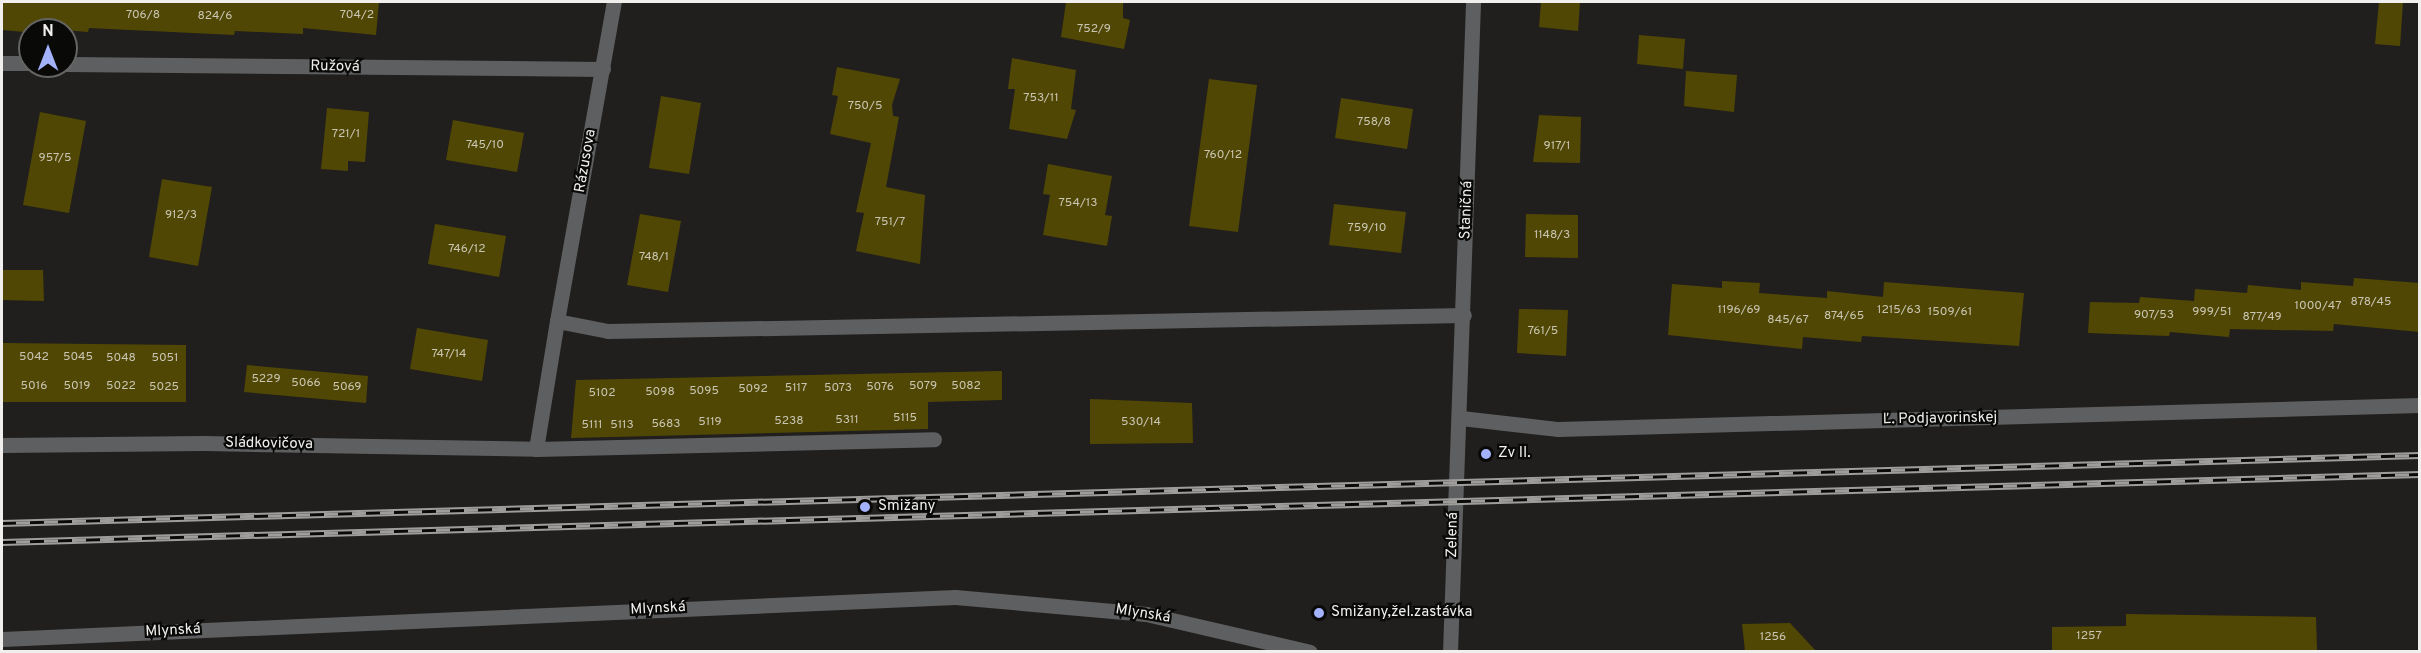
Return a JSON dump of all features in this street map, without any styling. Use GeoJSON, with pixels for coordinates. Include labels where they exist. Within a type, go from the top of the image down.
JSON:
{"type":"FeatureCollection","features":[{"type":"Feature","properties":{"kind":"street","name":"Rázusova"},"geometry":{"type":"LineString","coordinates":[[536,449],[614,2]]}},
{"type":"Feature","properties":{"kind":"street","name":"Staničná"},"geometry":{"type":"LineString","coordinates":[[1461,418],[1473,2]]}},
{"type":"Feature","properties":{"kind":"street"},"geometry":{"type":"LineString","coordinates":[[2,63],[18,63]]}},
{"type":"Feature","properties":{"kind":"street","name":"Ružová"},"geometry":{"type":"LineString","coordinates":[[78,64],[603,69]]}},
{"type":"Feature","properties":{"kind":"street"},"geometry":{"type":"LineString","coordinates":[[557,321],[609,331],[1464,315]]}},
{"type":"Feature","properties":{"kind":"street","name":"Ľ. Podjavorinskej"},"geometry":{"type":"LineString","coordinates":[[1461,418],[1558,429],[2420,405]]}},
{"type":"Feature","properties":{"kind":"street","name":"Zelená"},"geometry":{"type":"LineString","coordinates":[[1450,651],[1461,418]]}},
{"type":"Feature","properties":{"kind":"street","name":"Sládkovičova"},"geometry":{"type":"LineString","coordinates":[[2,446],[203,443],[536,449],[934,439]]}},
{"type":"Feature","properties":{"kind":"street","name":"Mlynská"},"geometry":{"type":"LineString","coordinates":[[2,639],[955,597],[1146,614],[1310,651]]}},
{"type":"Feature","properties":{"kind":"building"},"geometry":{"type":"Polygon","coordinates":[[[2,2],[379,2],[376,35],[303,28],[303,34],[235,31],[234,35],[89,28],[88,32],[78,31],[78,18],[18,18],[18,31],[2,30],[2,2]]]}},
{"type":"Feature","properties":{"kind":"building"},"geometry":{"type":"Polygon","coordinates":[[[1066,2],[1123,2],[1123,18],[1130,20],[1124,49],[1061,37],[1066,2]]]}},
{"type":"Feature","properties":{"kind":"building"},"geometry":{"type":"Polygon","coordinates":[[[1541,2],[1580,2],[1578,31],[1539,27],[1541,2]]]}},
{"type":"Feature","properties":{"kind":"building"},"geometry":{"type":"Polygon","coordinates":[[[2379,2],[2403,2],[2400,46],[2375,44],[2379,2]]]}},
{"type":"Feature","properties":{"kind":"building"},"geometry":{"type":"Polygon","coordinates":[[[1639,35],[1685,39],[1683,69],[1637,64],[1639,35]]]}},
{"type":"Feature","properties":{"kind":"building"},"geometry":{"type":"Polygon","coordinates":[[[1012,58],[1076,70],[1071,109],[1076,110],[1067,139],[1009,129],[1015,89],[1008,89],[1012,58]]]}},
{"type":"Feature","properties":{"kind":"building"},"geometry":{"type":"Polygon","coordinates":[[[837,67],[900,79],[892,105],[893,116],[899,117],[886,187],[925,195],[920,264],[856,251],[864,213],[856,212],[871,143],[830,134],[838,96],[832,95],[837,67]]]}},
{"type":"Feature","properties":{"kind":"building"},"geometry":{"type":"Polygon","coordinates":[[[1686,71],[1737,75],[1734,112],[1684,106],[1686,71]]]}},
{"type":"Feature","properties":{"kind":"building"},"geometry":{"type":"Polygon","coordinates":[[[1209,79],[1257,85],[1238,232],[1189,226],[1209,79]]]}},
{"type":"Feature","properties":{"kind":"building"},"geometry":{"type":"Polygon","coordinates":[[[661,96],[701,103],[689,174],[649,168],[661,96]]]}},
{"type":"Feature","properties":{"kind":"building"},"geometry":{"type":"Polygon","coordinates":[[[1341,98],[1413,109],[1407,149],[1335,138],[1341,98]]]}},
{"type":"Feature","properties":{"kind":"building"},"geometry":{"type":"Polygon","coordinates":[[[327,108],[369,112],[365,162],[348,161],[348,171],[321,169],[327,108]]]}},
{"type":"Feature","properties":{"kind":"building"},"geometry":{"type":"Polygon","coordinates":[[[40,112],[86,121],[69,213],[23,205],[40,112]]]}},
{"type":"Feature","properties":{"kind":"building"},"geometry":{"type":"Polygon","coordinates":[[[1539,115],[1581,117],[1580,163],[1533,162],[1539,115]]]}},
{"type":"Feature","properties":{"kind":"building"},"geometry":{"type":"Polygon","coordinates":[[[453,120],[524,133],[517,172],[446,160],[453,120]]]}},
{"type":"Feature","properties":{"kind":"building"},"geometry":{"type":"Polygon","coordinates":[[[1048,164],[1112,176],[1105,215],[1112,216],[1107,246],[1043,235],[1050,195],[1043,194],[1048,164]]]}},
{"type":"Feature","properties":{"kind":"building"},"geometry":{"type":"Polygon","coordinates":[[[162,179],[212,187],[198,266],[149,257],[162,179]]]}},
{"type":"Feature","properties":{"kind":"building"},"geometry":{"type":"Polygon","coordinates":[[[1334,204],[1406,212],[1401,253],[1329,245],[1334,204]]]}},
{"type":"Feature","properties":{"kind":"building"},"geometry":{"type":"Polygon","coordinates":[[[640,214],[681,221],[668,292],[627,285],[640,214]]]}},
{"type":"Feature","properties":{"kind":"building"},"geometry":{"type":"Polygon","coordinates":[[[1526,214],[1578,215],[1578,258],[1525,257],[1526,214]]]}},
{"type":"Feature","properties":{"kind":"building"},"geometry":{"type":"Polygon","coordinates":[[[435,224],[506,236],[499,277],[428,264],[435,224]]]}},
{"type":"Feature","properties":{"kind":"building"},"geometry":{"type":"Polygon","coordinates":[[[2,270],[43,270],[44,301],[2,300],[2,270]]]}},
{"type":"Feature","properties":{"kind":"building"},"geometry":{"type":"Polygon","coordinates":[[[2354,278],[2420,283],[2420,332],[2334,324],[2333,331],[2230,329],[2229,337],[2170,332],[2169,336],[2088,333],[2090,302],[2139,303],[2140,297],[2194,301],[2195,289],[2247,293],[2248,285],[2301,290],[2301,282],[2353,286],[2354,278]]]}},
{"type":"Feature","properties":{"kind":"building"},"geometry":{"type":"Polygon","coordinates":[[[1722,281],[1760,283],[1759,293],[1827,298],[1827,291],[1883,297],[1884,282],[2024,293],[2019,346],[1862,336],[1861,342],[1803,337],[1802,349],[1668,335],[1672,284],[1722,288],[1722,281]]]}},
{"type":"Feature","properties":{"kind":"building"},"geometry":{"type":"Polygon","coordinates":[[[1519,309],[1568,310],[1566,356],[1517,353],[1519,309]]]}},
{"type":"Feature","properties":{"kind":"building"},"geometry":{"type":"Polygon","coordinates":[[[417,328],[488,340],[482,381],[410,369],[417,328]]]}},
{"type":"Feature","properties":{"kind":"building"},"geometry":{"type":"Polygon","coordinates":[[[2,343],[186,345],[186,402],[2,402],[2,343]]]}},
{"type":"Feature","properties":{"kind":"building"},"geometry":{"type":"Polygon","coordinates":[[[247,365],[368,376],[366,403],[244,392],[247,365]]]}},
{"type":"Feature","properties":{"kind":"building"},"geometry":{"type":"Polygon","coordinates":[[[1002,371],[1002,400],[928,402],[928,429],[571,438],[576,380],[1002,371]]]}},
{"type":"Feature","properties":{"kind":"building"},"geometry":{"type":"Polygon","coordinates":[[[1090,399],[1192,403],[1193,443],[1090,444],[1090,399]]]}},
{"type":"Feature","properties":{"kind":"building"},"geometry":{"type":"Polygon","coordinates":[[[2126,614],[2316,617],[2317,651],[2052,651],[2052,627],[2126,626],[2126,614]]]}},
{"type":"Feature","properties":{"kind":"building"},"geometry":{"type":"Polygon","coordinates":[[[1790,623],[1816,651],[1745,651],[1742,624],[1790,623]]]}},
{"type":"Feature","properties":{"kind":"railway"},"geometry":{"type":"LineString","coordinates":[[2,523],[2420,455]]}},
{"type":"Feature","properties":{"kind":"railway"},"geometry":{"type":"LineString","coordinates":[[2,542],[2420,474]]}},
{"type":"Feature","properties":{"kind":"place","name":"Zv II."},"geometry":{"type":"Point","coordinates":[1486,454]}},
{"type":"Feature","properties":{"kind":"place","name":"Smižany"},"geometry":{"type":"Point","coordinates":[865,507]}},
{"type":"Feature","properties":{"kind":"place","name":"Smižany,žel.zastávka"},"geometry":{"type":"Point","coordinates":[1319,613]}}]}
